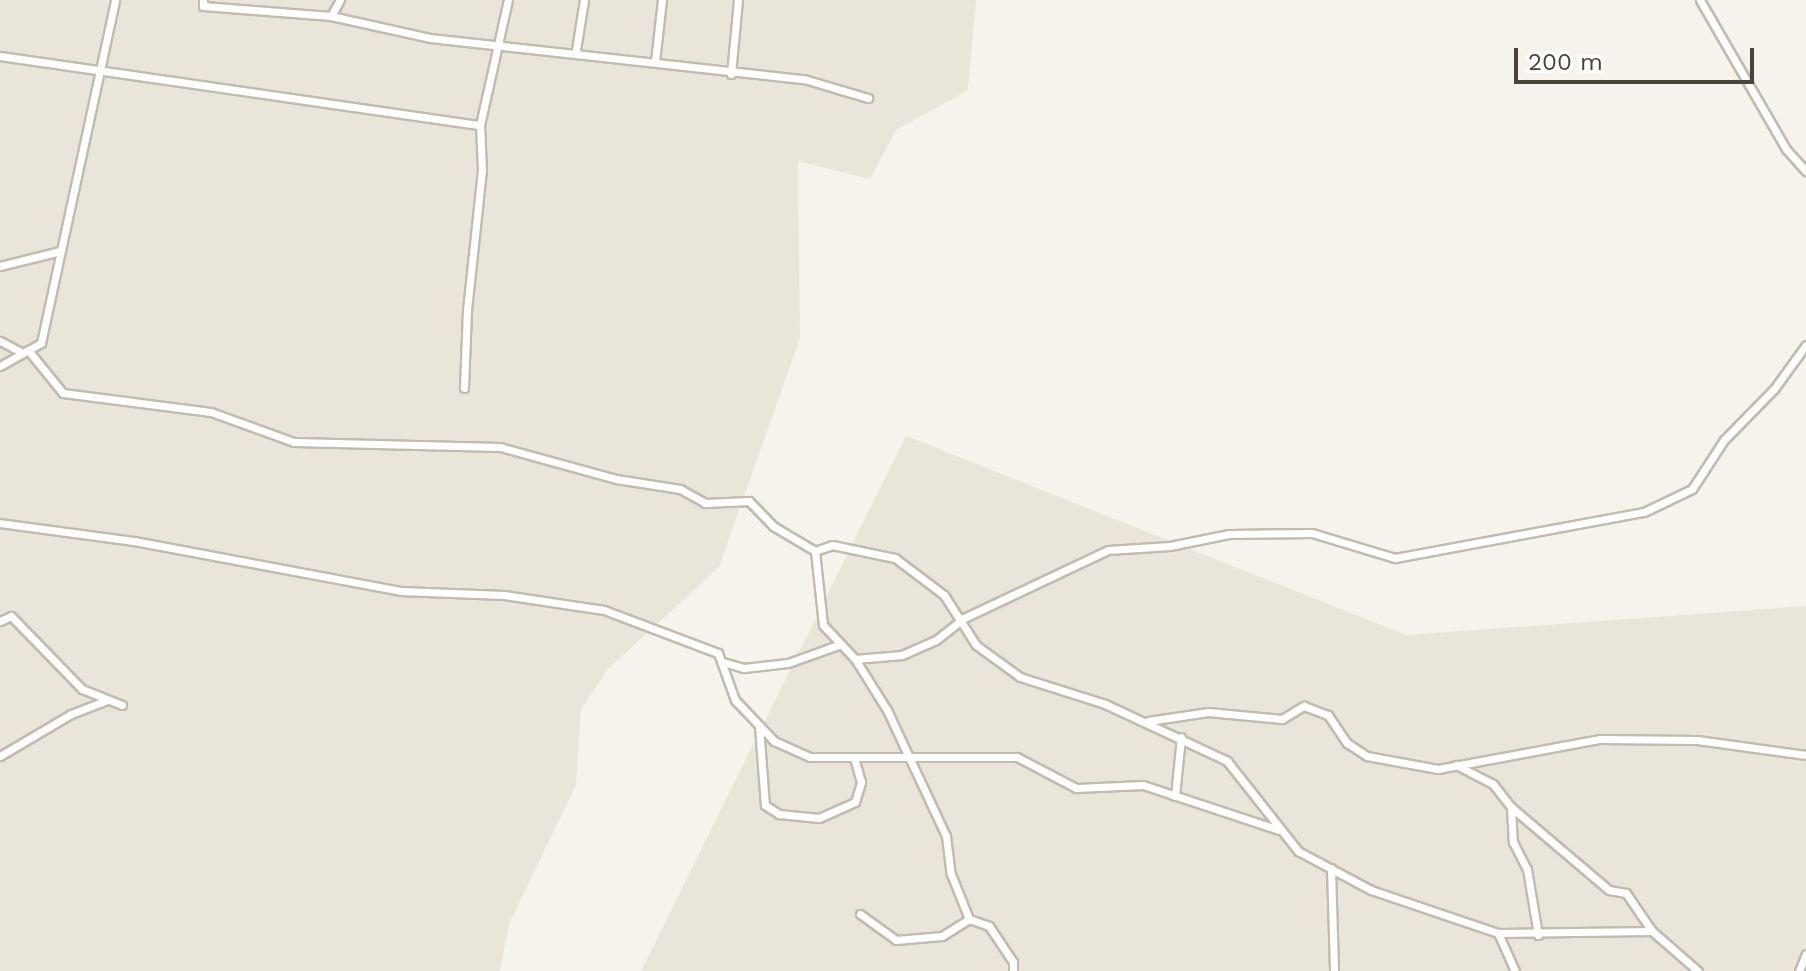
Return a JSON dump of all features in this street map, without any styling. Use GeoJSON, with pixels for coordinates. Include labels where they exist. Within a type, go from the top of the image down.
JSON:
{"type":"FeatureCollection","features":[{"type":"Feature","properties":{"kind":"street"},"geometry":{"type":"LineString","coordinates":[[0,366],[41,343],[115,0]]}},
{"type":"Feature","properties":{"kind":"street"},"geometry":{"type":"LineString","coordinates":[[203,0],[203,6],[331,16],[430,38],[576,50],[731,74],[804,79],[868,98]]}},
{"type":"Feature","properties":{"kind":"street"},"geometry":{"type":"LineString","coordinates":[[331,16],[340,0]]}},
{"type":"Feature","properties":{"kind":"street"},"geometry":{"type":"LineString","coordinates":[[464,388],[482,170],[480,125],[508,0]]}},
{"type":"Feature","properties":{"kind":"street"},"geometry":{"type":"LineString","coordinates":[[576,50],[584,0]]}},
{"type":"Feature","properties":{"kind":"street"},"geometry":{"type":"LineString","coordinates":[[655,62],[662,0]]}},
{"type":"Feature","properties":{"kind":"street"},"geometry":{"type":"LineString","coordinates":[[731,74],[738,0]]}},
{"type":"Feature","properties":{"kind":"street"},"geometry":{"type":"LineString","coordinates":[[1700,0],[1786,149],[1806,171]]}},
{"type":"Feature","properties":{"kind":"street"},"geometry":{"type":"LineString","coordinates":[[0,56],[480,125]]}},
{"type":"Feature","properties":{"kind":"street"},"geometry":{"type":"LineString","coordinates":[[0,266],[60,251]]}},
{"type":"Feature","properties":{"kind":"street"},"geometry":{"type":"LineString","coordinates":[[0,341],[26,352],[63,393],[211,412],[294,442],[500,447],[616,479],[680,489],[705,503],[749,501],[773,526],[815,551]]}},
{"type":"Feature","properties":{"kind":"street"},"geometry":{"type":"LineString","coordinates":[[855,659],[902,655],[936,640],[958,621],[1108,550],[1170,546],[1229,534],[1312,533],[1395,558],[1644,512],[1692,489],[1724,440],[1774,389],[1806,345]]}},
{"type":"Feature","properties":{"kind":"street"},"geometry":{"type":"LineString","coordinates":[[0,523],[134,541],[400,591],[504,595],[604,610],[718,653],[735,700],[774,741],[810,757],[1017,757],[1076,788],[1143,785],[1279,830]]}},
{"type":"Feature","properties":{"kind":"street"},"geometry":{"type":"LineString","coordinates":[[815,551],[832,545],[895,558],[944,595],[976,645],[1020,677],[1146,722],[1227,761],[1298,851],[1371,890],[1498,933],[1538,935],[1652,931]]}},
{"type":"Feature","properties":{"kind":"street"},"geometry":{"type":"LineString","coordinates":[[815,551],[823,625],[855,659],[887,710],[905,755],[946,836],[951,874],[969,919],[989,926],[1013,962],[1013,971]]}},
{"type":"Feature","properties":{"kind":"street"},"geometry":{"type":"LineString","coordinates":[[0,621],[11,616],[82,689],[122,705]]}},
{"type":"Feature","properties":{"kind":"street"},"geometry":{"type":"LineString","coordinates":[[723,662],[744,668],[788,663],[841,644]]}},
{"type":"Feature","properties":{"kind":"street"},"geometry":{"type":"LineString","coordinates":[[0,756],[71,714],[107,700]]}},
{"type":"Feature","properties":{"kind":"street"},"geometry":{"type":"LineString","coordinates":[[1146,722],[1208,712],[1282,719],[1304,706],[1328,715],[1347,743],[1367,756],[1438,769],[1600,739],[1697,740],[1806,755]]}},
{"type":"Feature","properties":{"kind":"street"},"geometry":{"type":"LineString","coordinates":[[758,724],[765,805],[779,814],[819,818],[855,802],[861,782],[854,757]]}},
{"type":"Feature","properties":{"kind":"street"},"geometry":{"type":"LineString","coordinates":[[1175,796],[1181,737]]}},
{"type":"Feature","properties":{"kind":"street"},"geometry":{"type":"LineString","coordinates":[[1456,765],[1493,784],[1511,807],[1609,890],[1626,893],[1652,931],[1698,971]]}},
{"type":"Feature","properties":{"kind":"street"},"geometry":{"type":"LineString","coordinates":[[1511,807],[1513,842],[1527,869],[1538,935]]}},
{"type":"Feature","properties":{"kind":"street"},"geometry":{"type":"LineString","coordinates":[[1331,868],[1334,971]]}},
{"type":"Feature","properties":{"kind":"street"},"geometry":{"type":"LineString","coordinates":[[860,914],[896,940],[942,936],[969,919]]}},
{"type":"Feature","properties":{"kind":"street"},"geometry":{"type":"LineString","coordinates":[[1498,933],[1515,971]]}},
{"type":"Feature","properties":{"kind":"street"},"geometry":{"type":"LineString","coordinates":[[1799,971],[1806,954]]}},
{"type":"Feature","properties":{"kind":"shaded area"},"geometry":{"type":"Polygon","coordinates":[[[0,0],[976,0],[968,90],[896,130],[870,179],[798,161],[800,338],[719,567],[607,670],[581,709],[576,785],[509,924],[500,971],[0,971],[0,0]]]}},
{"type":"Feature","properties":{"kind":"shaded area"},"geometry":{"type":"Polygon","coordinates":[[[906,436],[1406,635],[1806,606],[1806,971],[641,971],[906,436]]]}}]}
